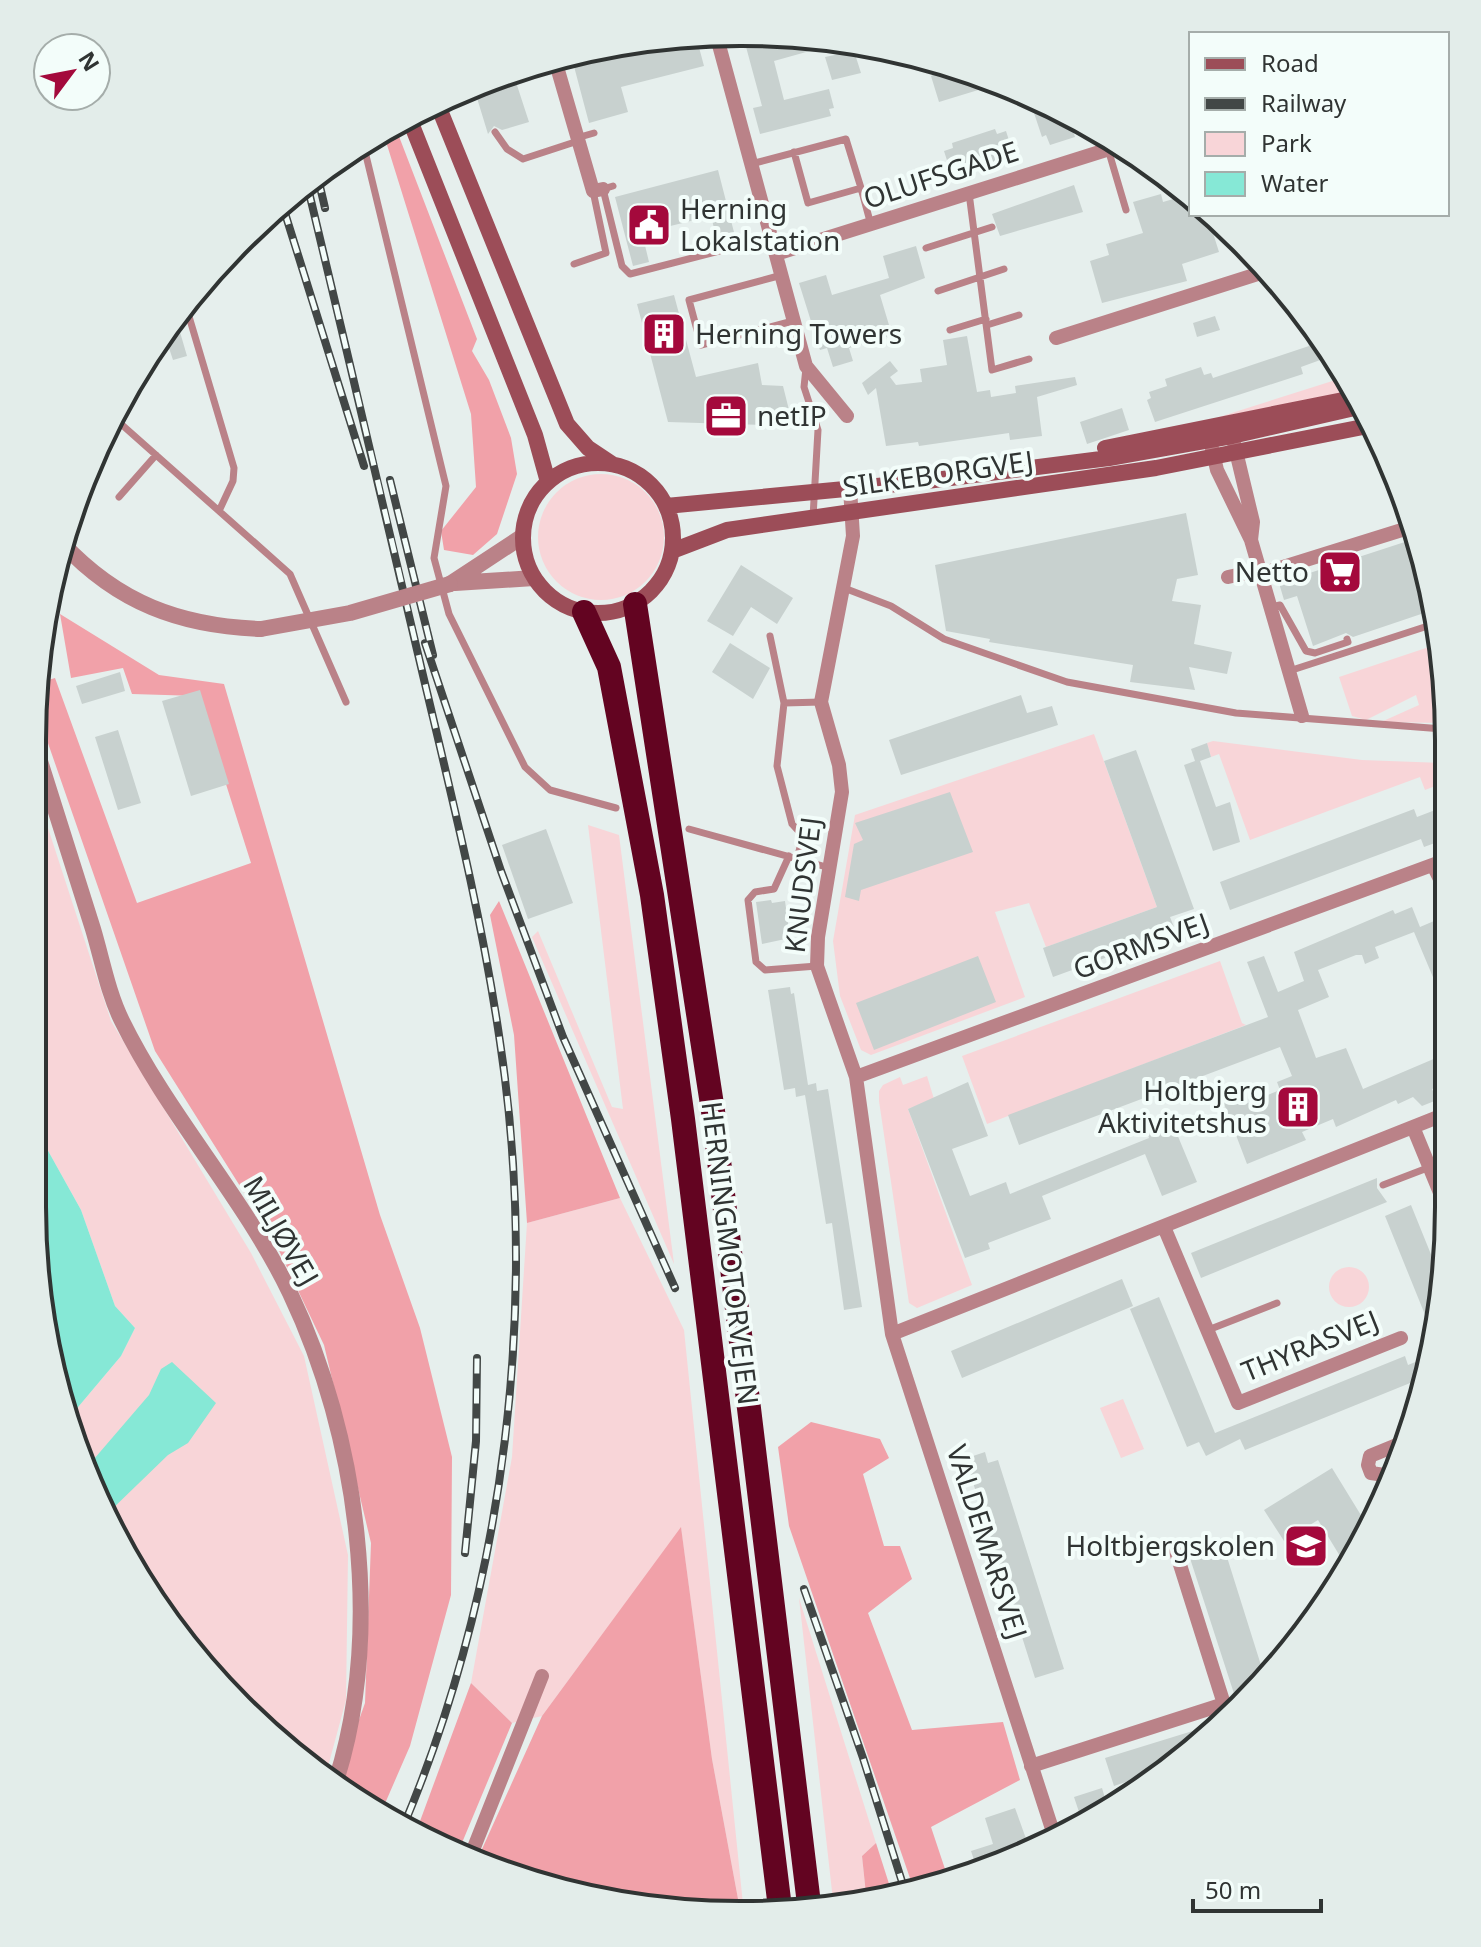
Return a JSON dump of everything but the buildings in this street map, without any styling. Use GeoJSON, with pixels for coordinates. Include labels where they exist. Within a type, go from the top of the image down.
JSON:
{"type":"FeatureCollection","features":[{"type":"Feature","properties":{"kind":"highway","name":"HERNINGMOTORVEJEN"},"geometry":{"type":"LineString","coordinates":[[635,604],[713,1111],[808,1898]]}},
{"type":"Feature","properties":{"kind":"highway","name":"HERNINGMOTORVEJEN"},"geometry":{"type":"LineString","coordinates":[[584,612],[609,667],[652,895],[683,1119],[779,1900]]}},
{"type":"Feature","properties":{"kind":"main road"},"geometry":{"type":"LineString","coordinates":[[442,114],[567,424],[588,448],[613,465],[644,479],[666,506],[673,535],[672,551],[663,576],[635,604],[602,614],[584,612],[556,600],[534,578],[525,558],[523,536],[530,507],[548,482],[568,469],[590,463],[613,465]]}},
{"type":"Feature","properties":{"kind":"main road"},"geometry":{"type":"LineString","coordinates":[[413,128],[535,435],[548,482]]}},
{"type":"Feature","properties":{"kind":"main road","name":"SILKEBORGVEJ"},"geometry":{"type":"LineString","coordinates":[[1061,461],[1109,447],[1345,399]]}},
{"type":"Feature","properties":{"kind":"main road","name":"SILKEBORGVEJ"},"geometry":{"type":"LineString","coordinates":[[666,506],[1109,458],[1232,436],[1350,409]]}},
{"type":"Feature","properties":{"kind":"main road","name":"SILKEBORGVEJ"},"geometry":{"type":"LineString","coordinates":[[672,551],[727,530],[1213,457],[1360,428]]}},
{"type":"Feature","properties":{"kind":"street"},"geometry":{"type":"LineString","coordinates":[[719,46],[806,366],[847,416]]}},
{"type":"Feature","properties":{"kind":"street"},"geometry":{"type":"LineString","coordinates":[[559,71],[603,189]]}},
{"type":"Feature","properties":{"kind":"street","name":"OLUFSGADE"},"geometry":{"type":"LineString","coordinates":[[776,254],[1105,150]]}},
{"type":"Feature","properties":{"kind":"street"},"geometry":{"type":"LineString","coordinates":[[1056,338],[1255,275]]}},
{"type":"Feature","properties":{"kind":"street"},"geometry":{"type":"LineString","coordinates":[[1232,436],[1253,522],[1251,540]]}},
{"type":"Feature","properties":{"kind":"street"},"geometry":{"type":"LineString","coordinates":[[1210,440],[1213,457],[1242,527],[1251,540],[1302,716]]}},
{"type":"Feature","properties":{"kind":"street","name":"KNUDSVEJ"},"geometry":{"type":"LineString","coordinates":[[850,488],[853,513],[844,588],[821,702],[839,765],[842,792],[832,869],[818,937],[817,966],[856,1077],[892,1334]]}},
{"type":"Feature","properties":{"kind":"street"},"geometry":{"type":"LineString","coordinates":[[1228,577],[1323,562],[1401,527]]}},
{"type":"Feature","properties":{"kind":"street"},"geometry":{"type":"LineString","coordinates":[[450,584],[523,536]]}},
{"type":"Feature","properties":{"kind":"street"},"geometry":{"type":"LineString","coordinates":[[72,553],[110,587],[144,605],[213,627],[261,629],[350,613],[450,584],[534,578]]}},
{"type":"Feature","properties":{"kind":"street","name":"MILJØVEJ"},"geometry":{"type":"LineString","coordinates":[[46,781],[120,1018],[160,1090],[251,1225],[289,1292],[322,1370],[346,1464],[358,1546],[358,1655],[339,1772]]}},
{"type":"Feature","properties":{"kind":"street","name":"GORMSVEJ"},"geometry":{"type":"LineString","coordinates":[[856,1077],[1435,864]]}},
{"type":"Feature","properties":{"kind":"street"},"geometry":{"type":"LineString","coordinates":[[892,1334],[1435,1118]]}},
{"type":"Feature","properties":{"kind":"street"},"geometry":{"type":"LineString","coordinates":[[1413,1127],[1435,1180]]}},
{"type":"Feature","properties":{"kind":"street","name":"THYRASVEJ"},"geometry":{"type":"LineString","coordinates":[[1164,1227],[1238,1403],[1401,1338]]}},
{"type":"Feature","properties":{"kind":"street","name":"VALDEMARSVEJ"},"geometry":{"type":"LineString","coordinates":[[892,1334],[1051,1827]]}},
{"type":"Feature","properties":{"kind":"street"},"geometry":{"type":"LineString","coordinates":[[1381,1474],[1371,1473],[1370,1456],[1391,1447]]}},
{"type":"Feature","properties":{"kind":"street"},"geometry":{"type":"LineString","coordinates":[[1031,1766],[1224,1704],[1176,1552]]}},
{"type":"Feature","properties":{"kind":"street"},"geometry":{"type":"LineString","coordinates":[[474,1848],[542,1676]]}},
{"type":"Feature","properties":{"kind":"lane"},"geometry":{"type":"LineString","coordinates":[[495,132],[507,149],[523,159],[585,137]]}},
{"type":"Feature","properties":{"kind":"lane"},"geometry":{"type":"LineString","coordinates":[[751,164],[846,139],[871,225]]}},
{"type":"Feature","properties":{"kind":"lane"},"geometry":{"type":"LineString","coordinates":[[794,152],[808,203],[861,188]]}},
{"type":"Feature","properties":{"kind":"lane"},"geometry":{"type":"LineString","coordinates":[[366,156],[446,486],[434,558],[449,614],[525,767],[550,790],[616,808]]}},
{"type":"Feature","properties":{"kind":"lane"},"geometry":{"type":"LineString","coordinates":[[1117,157],[1126,210]]}},
{"type":"Feature","properties":{"kind":"lane"},"geometry":{"type":"LineString","coordinates":[[603,189],[622,266],[630,274],[772,238]]}},
{"type":"Feature","properties":{"kind":"lane"},"geometry":{"type":"LineString","coordinates":[[574,264],[606,253],[603,189]]}},
{"type":"Feature","properties":{"kind":"lane"},"geometry":{"type":"LineString","coordinates":[[969,193],[992,370],[1029,359]]}},
{"type":"Feature","properties":{"kind":"lane"},"geometry":{"type":"LineString","coordinates":[[926,248],[992,227]]}},
{"type":"Feature","properties":{"kind":"lane"},"geometry":{"type":"LineString","coordinates":[[938,291],[1004,269]]}},
{"type":"Feature","properties":{"kind":"lane"},"geometry":{"type":"LineString","coordinates":[[782,275],[689,300],[701,345],[794,320]]}},
{"type":"Feature","properties":{"kind":"lane"},"geometry":{"type":"LineString","coordinates":[[950,330],[1019,315]]}},
{"type":"Feature","properties":{"kind":"lane"},"geometry":{"type":"LineString","coordinates":[[190,319],[234,468],[233,481],[219,511]]}},
{"type":"Feature","properties":{"kind":"lane"},"geometry":{"type":"LineString","coordinates":[[806,366],[804,387],[818,430],[812,491],[813,517]]}},
{"type":"Feature","properties":{"kind":"lane"},"geometry":{"type":"LineString","coordinates":[[122,425],[290,574],[346,702]]}},
{"type":"Feature","properties":{"kind":"lane"},"geometry":{"type":"LineString","coordinates":[[119,497],[156,455]]}},
{"type":"Feature","properties":{"kind":"lane"},"geometry":{"type":"LineString","coordinates":[[844,588],[891,606],[944,639],[1067,682],[1236,713],[1435,729]]}},
{"type":"Feature","properties":{"kind":"lane"},"geometry":{"type":"LineString","coordinates":[[1271,607],[1280,605],[1306,651],[1315,653],[1348,642],[1347,639]]}},
{"type":"Feature","properties":{"kind":"lane"},"geometry":{"type":"LineString","coordinates":[[1289,671],[1425,627]]}},
{"type":"Feature","properties":{"kind":"lane"},"geometry":{"type":"LineString","coordinates":[[770,636],[784,703],[777,766],[792,824],[803,836],[774,889],[755,892],[748,900],[756,962],[765,970],[817,966]]}},
{"type":"Feature","properties":{"kind":"lane"},"geometry":{"type":"LineString","coordinates":[[784,703],[821,702]]}},
{"type":"Feature","properties":{"kind":"lane"},"geometry":{"type":"LineString","coordinates":[[689,829],[832,869]]}},
{"type":"Feature","properties":{"kind":"lane"},"geometry":{"type":"LineString","coordinates":[[1383,1185],[1430,1167]]}},
{"type":"Feature","properties":{"kind":"lane"},"geometry":{"type":"LineString","coordinates":[[1206,1330],[1277,1303]]}},
{"type":"Feature","properties":{"kind":"green space"},"geometry":{"type":"Polygon","coordinates":[[[1334,380],[1342,393],[1216,418],[1334,380]]]}},
{"type":"Feature","properties":{"kind":"green space"},"geometry":{"type":"Polygon","coordinates":[[[601,474],[625,479],[646,492],[659,513],[664,537],[659,561],[646,582],[625,595],[601,600],[577,595],[556,582],[543,561],[538,537],[543,513],[556,492],[577,479],[601,474]]]}},
{"type":"Feature","properties":{"kind":"green space"},"geometry":{"type":"Polygon","coordinates":[[[1429,647],[1435,723],[1381,722],[1419,705],[1416,695],[1366,720],[1352,716],[1339,677],[1429,647]]]}},
{"type":"Feature","properties":{"kind":"green space"},"geometry":{"type":"Polygon","coordinates":[[[1094,734],[1157,907],[1046,947],[1029,903],[995,912],[1025,997],[871,1055],[861,1050],[840,996],[833,941],[855,815],[1094,734]]]}},
{"type":"Feature","properties":{"kind":"green space"},"geometry":{"type":"Polygon","coordinates":[[[1213,741],[1362,760],[1435,763],[1435,786],[1425,790],[1420,777],[1250,840],[1219,754],[1211,757],[1207,743],[1213,741]]]}},
{"type":"Feature","properties":{"kind":"green space"},"geometry":{"type":"Polygon","coordinates":[[[46,822],[111,1021],[251,1253],[304,1356],[348,1555],[346,1700],[329,1765],[249,1698],[190,1629],[139,1554],[99,1472],[77,1409],[121,1356],[135,1328],[115,1306],[81,1210],[46,1147],[46,822]]]}},
{"type":"Feature","properties":{"kind":"green space"},"geometry":{"type":"Polygon","coordinates":[[[588,825],[619,835],[674,1264],[532,937],[538,931],[612,1107],[623,1109],[588,825]]]}},
{"type":"Feature","properties":{"kind":"green space"},"geometry":{"type":"Polygon","coordinates":[[[1220,961],[1242,1023],[1246,1025],[987,1124],[962,1056],[1220,961]]]}},
{"type":"Feature","properties":{"kind":"green space"},"geometry":{"type":"Polygon","coordinates":[[[927,1076],[934,1099],[908,1109],[972,1285],[917,1308],[909,1303],[879,1091],[883,1085],[900,1077],[903,1085],[927,1076]]]}},
{"type":"Feature","properties":{"kind":"green space"},"geometry":{"type":"Polygon","coordinates":[[[620,1198],[684,1330],[743,1901],[738,1901],[712,1759],[681,1528],[542,1716],[512,1723],[471,1683],[512,1457],[527,1223],[620,1198]]]}},
{"type":"Feature","properties":{"kind":"green space"},"geometry":{"type":"Polygon","coordinates":[[[1349,1267],[1363,1273],[1369,1287],[1363,1301],[1349,1307],[1335,1301],[1329,1287],[1335,1273],[1349,1267]]]}},
{"type":"Feature","properties":{"kind":"green space"},"geometry":{"type":"Polygon","coordinates":[[[1123,1399],[1144,1449],[1121,1458],[1100,1408],[1123,1399]]]}},
{"type":"Feature","properties":{"kind":"green space"},"geometry":{"type":"Polygon","coordinates":[[[799,1598],[876,1843],[862,1856],[866,1890],[832,1895],[799,1598]]]}},
{"type":"Feature","properties":{"kind":"shaded area"},"geometry":{"type":"Polygon","coordinates":[[[399,136],[477,339],[472,351],[489,380],[511,438],[517,474],[497,534],[473,555],[444,550],[441,531],[476,487],[471,414],[386,143],[399,136]]]}},
{"type":"Feature","properties":{"kind":"shaded area"},"geometry":{"type":"Polygon","coordinates":[[[60,614],[159,675],[224,684],[380,1215],[420,1328],[452,1457],[451,1595],[410,1746],[385,1803],[340,1773],[365,1703],[371,1543],[324,1345],[274,1240],[155,1051],[46,738],[49,680],[55,678],[137,903],[251,863],[198,696],[132,694],[123,668],[71,678],[60,614]]]}},
{"type":"Feature","properties":{"kind":"shaded area"},"geometry":{"type":"Polygon","coordinates":[[[499,901],[620,1198],[527,1223],[514,1035],[490,915],[499,901]]]}},
{"type":"Feature","properties":{"kind":"shaded area"},"geometry":{"type":"Polygon","coordinates":[[[811,1422],[880,1439],[889,1458],[863,1474],[884,1546],[900,1546],[912,1579],[868,1613],[912,1730],[1003,1722],[1020,1780],[931,1827],[945,1870],[910,1879],[789,1526],[778,1447],[811,1422]]]}},
{"type":"Feature","properties":{"kind":"shaded area"},"geometry":{"type":"Polygon","coordinates":[[[681,1527],[712,1759],[738,1901],[695,1900],[605,1888],[517,1864],[481,1850],[542,1716],[681,1527]]]}},
{"type":"Feature","properties":{"kind":"shaded area"},"geometry":{"type":"Polygon","coordinates":[[[471,1683],[512,1723],[462,1842],[420,1822],[471,1683]]]}},
{"type":"Feature","properties":{"kind":"shaded area"},"geometry":{"type":"Polygon","coordinates":[[[876,1843],[889,1885],[866,1890],[862,1856],[876,1843]]]}},
{"type":"Feature","properties":{"kind":"water"},"geometry":{"type":"Polygon","coordinates":[[[46,1147],[81,1210],[115,1306],[135,1328],[121,1356],[77,1409],[59,1342],[52,1297],[47,1252],[46,1147]]]}},
{"type":"Feature","properties":{"kind":"water"},"geometry":{"type":"Polygon","coordinates":[[[172,1362],[216,1403],[188,1443],[168,1455],[115,1507],[94,1459],[149,1395],[161,1369],[172,1362]]]}},
{"type":"Feature","properties":{"kind":"railway"},"geometry":{"type":"LineString","coordinates":[[320,188],[325,208]]}},
{"type":"Feature","properties":{"kind":"railway"},"geometry":{"type":"LineString","coordinates":[[310,196],[475,902],[493,995],[511,1140],[516,1240],[514,1341],[505,1441],[489,1540],[467,1638],[438,1734],[407,1816]]}},
{"type":"Feature","properties":{"kind":"railway"},"geometry":{"type":"LineString","coordinates":[[286,216],[364,466]]}},
{"type":"Feature","properties":{"kind":"railway"},"geometry":{"type":"LineString","coordinates":[[390,480],[433,655]]}},
{"type":"Feature","properties":{"kind":"railway"},"geometry":{"type":"LineString","coordinates":[[425,643],[501,871],[563,1037],[675,1288]]}},
{"type":"Feature","properties":{"kind":"railway"},"geometry":{"type":"LineString","coordinates":[[465,1553],[476,1441],[477,1358]]}},
{"type":"Feature","properties":{"kind":"railway"},"geometry":{"type":"LineString","coordinates":[[804,1589],[902,1882]]}},
{"type":"Feature","properties":{"kind":"place","name":"Herning Lokalstation"},"geometry":{"type":"Point","coordinates":[649,225]}},
{"type":"Feature","properties":{"kind":"place","name":"Herning Towers"},"geometry":{"type":"Point","coordinates":[664,334]}},
{"type":"Feature","properties":{"kind":"place","name":"netIP"},"geometry":{"type":"Point","coordinates":[726,416]}},
{"type":"Feature","properties":{"kind":"place","name":"Netto"},"geometry":{"type":"Point","coordinates":[1340,572]}},
{"type":"Feature","properties":{"kind":"place","name":"Holtbjerg Aktivitetshus"},"geometry":{"type":"Point","coordinates":[1298,1107]}},
{"type":"Feature","properties":{"kind":"place","name":"Holtbjergskolen"},"geometry":{"type":"Point","coordinates":[1306,1546]}}]}
